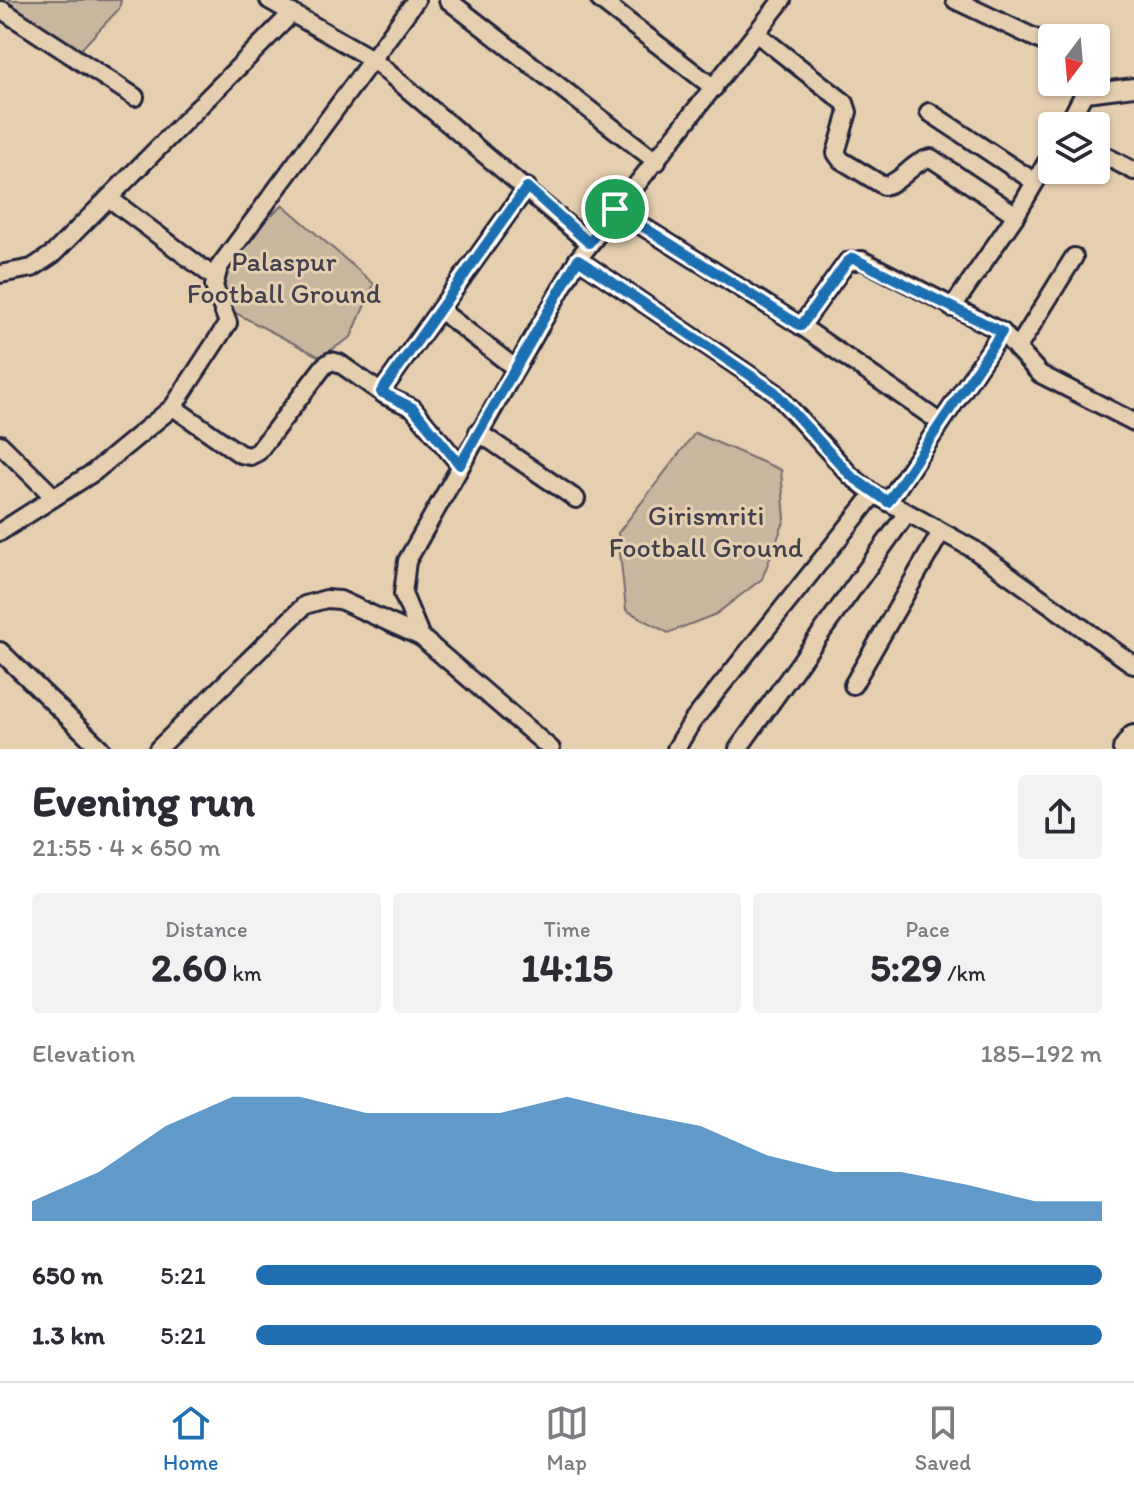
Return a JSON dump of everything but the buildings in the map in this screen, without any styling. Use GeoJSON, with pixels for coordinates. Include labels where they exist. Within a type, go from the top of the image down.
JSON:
{"type":"FeatureCollection","features":[{"type":"Feature","properties":{"kind":"main road"},"geometry":{"type":"LineString","coordinates":[[1126,749],[1134,738]]}},
{"type":"Feature","properties":{"kind":"street"},"geometry":{"type":"LineString","coordinates":[[269,0],[372,59],[527,187],[589,243]]}},
{"type":"Feature","properties":{"kind":"street"},"geometry":{"type":"LineString","coordinates":[[214,277],[416,0]]}},
{"type":"Feature","properties":{"kind":"street"},"geometry":{"type":"LineString","coordinates":[[448,0],[657,162]]}},
{"type":"Feature","properties":{"kind":"street"},"geometry":{"type":"LineString","coordinates":[[600,0],[714,88]]}},
{"type":"Feature","properties":{"kind":"street"},"geometry":{"type":"LineString","coordinates":[[421,637],[406,608],[403,576],[415,544],[578,259],[615,209],[657,162],[778,1]]}},
{"type":"Feature","properties":{"kind":"street"},"geometry":{"type":"LineString","coordinates":[[963,2],[1038,39]]}},
{"type":"Feature","properties":{"kind":"street"},"geometry":{"type":"LineString","coordinates":[[2,7],[135,97]]}},
{"type":"Feature","properties":{"kind":"street"},"geometry":{"type":"LineString","coordinates":[[0,274],[42,263],[110,199],[292,13]]}},
{"type":"Feature","properties":{"kind":"street"},"geometry":{"type":"LineString","coordinates":[[756,33],[845,103],[848,112],[836,145],[841,160],[884,186],[893,184],[923,159],[931,158],[1016,215]]}},
{"type":"Feature","properties":{"kind":"street"},"geometry":{"type":"LineString","coordinates":[[1110,88],[1134,87]]}},
{"type":"Feature","properties":{"kind":"street"},"geometry":{"type":"LineString","coordinates":[[929,112],[1035,182]]}},
{"type":"Feature","properties":{"kind":"street"},"geometry":{"type":"LineString","coordinates":[[1110,158],[1134,171]]}},
{"type":"Feature","properties":{"kind":"street"},"geometry":{"type":"LineString","coordinates":[[952,308],[1016,215],[1038,177]]}},
{"type":"Feature","properties":{"kind":"street"},"geometry":{"type":"LineString","coordinates":[[381,392],[527,187]]}},
{"type":"Feature","properties":{"kind":"street"},"geometry":{"type":"LineString","coordinates":[[0,532],[105,464],[173,407],[228,323],[214,277],[110,199]]}},
{"type":"Feature","properties":{"kind":"street"},"geometry":{"type":"LineString","coordinates":[[615,209],[801,326],[941,423]]}},
{"type":"Feature","properties":{"kind":"street"},"geometry":{"type":"LineString","coordinates":[[1017,349],[1074,257]]}},
{"type":"Feature","properties":{"kind":"street"},"geometry":{"type":"LineString","coordinates":[[801,326],[853,258],[1002,332],[1040,374],[1134,422]]}},
{"type":"Feature","properties":{"kind":"street"},"geometry":{"type":"LineString","coordinates":[[578,259],[775,392],[851,476],[881,498],[973,549],[1134,665]]}},
{"type":"Feature","properties":{"kind":"street"},"geometry":{"type":"LineString","coordinates":[[440,310],[515,368]]}},
{"type":"Feature","properties":{"kind":"street"},"geometry":{"type":"LineString","coordinates":[[676,749],[692,722],[941,423],[1002,332]]}},
{"type":"Feature","properties":{"kind":"street"},"geometry":{"type":"LineString","coordinates":[[173,407],[240,454],[250,456],[258,452],[331,361],[348,367],[381,392],[413,408],[460,465]]}},
{"type":"Feature","properties":{"kind":"street"},"geometry":{"type":"LineString","coordinates":[[478,432],[576,499]]}},
{"type":"Feature","properties":{"kind":"street"},"geometry":{"type":"LineString","coordinates":[[0,444],[54,497]]}},
{"type":"Feature","properties":{"kind":"street"},"geometry":{"type":"LineString","coordinates":[[738,749],[907,513]]}},
{"type":"Feature","properties":{"kind":"street"},"geometry":{"type":"LineString","coordinates":[[853,685],[941,532]]}},
{"type":"Feature","properties":{"kind":"street"},"geometry":{"type":"LineString","coordinates":[[158,749],[305,605],[326,599],[340,600],[421,637],[551,749]]}},
{"type":"Feature","properties":{"kind":"street"},"geometry":{"type":"LineString","coordinates":[[0,651],[101,749]]}},
{"type":"Feature","properties":{"kind":"green space"},"geometry":{"type":"Polygon","coordinates":[[[9,0],[121,0],[119,9],[68,63],[5,10],[9,0]]]}},
{"type":"Feature","properties":{"kind":"green space","name":"Palaspur Football Ground"},"geometry":{"type":"Polygon","coordinates":[[[283,205],[374,284],[351,337],[320,357],[220,305],[227,252],[283,205]]]}},
{"type":"Feature","properties":{"kind":"green space","name":"Girismriti Football Ground"},"geometry":{"type":"Polygon","coordinates":[[[695,433],[781,470],[785,519],[762,579],[716,614],[668,633],[626,610],[618,533],[695,433]]]}},
{"type":"Feature","properties":{"kind":"route"},"geometry":{"type":"LineString","coordinates":[[527,187],[589,243],[615,209],[801,326],[853,258],[1002,332],[888,502],[851,476],[775,392],[578,259],[460,465],[413,408],[381,392],[527,187]]}}]}
